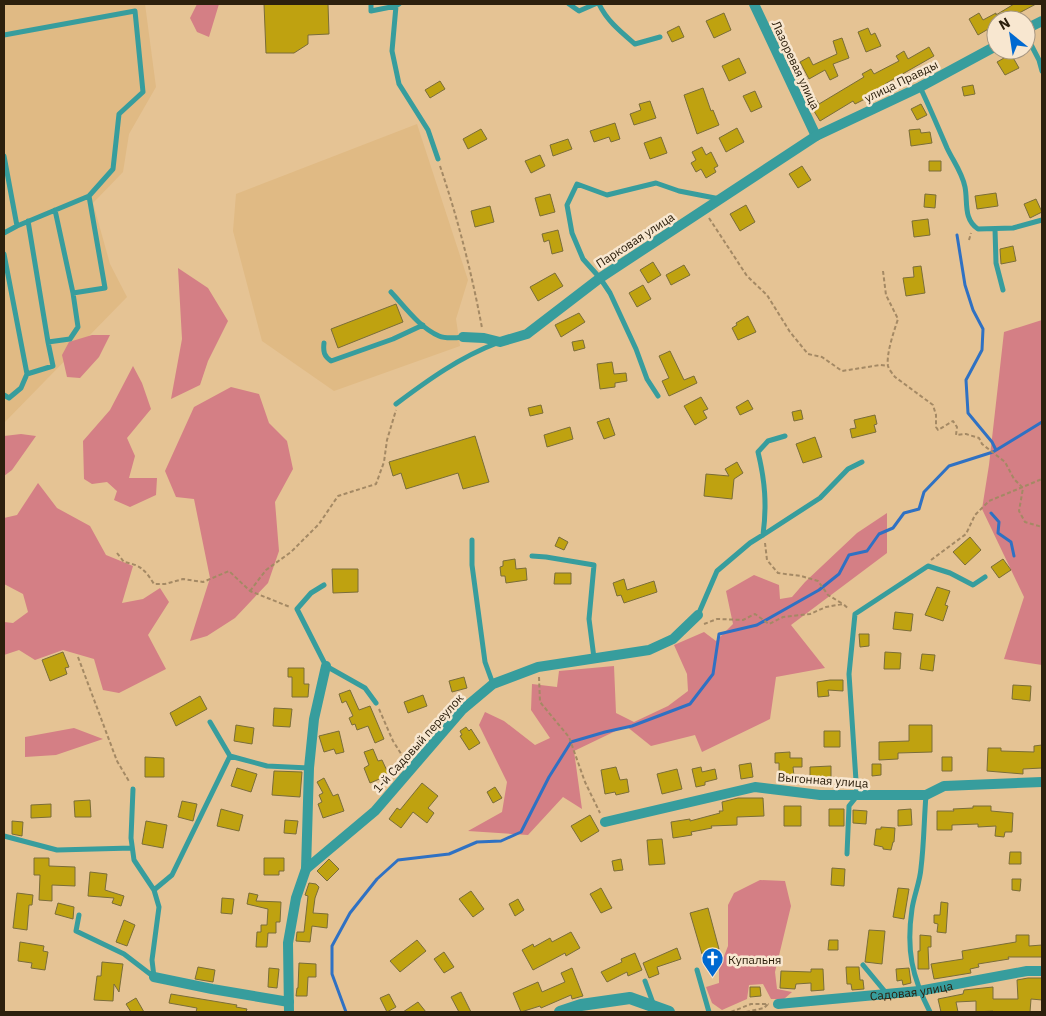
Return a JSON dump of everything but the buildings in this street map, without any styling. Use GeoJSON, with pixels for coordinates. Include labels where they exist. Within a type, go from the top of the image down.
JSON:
{"type":"FeatureCollection","features":[{"type":"Feature","properties":{"kind":"street","name":"Лазоревая улица"},"geometry":{"type":"LineString","coordinates":[[754,4],[816,136]]}},
{"type":"Feature","properties":{"kind":"street","name":"улица Правды"},"geometry":{"type":"LineString","coordinates":[[816,136],[920,87],[986,51]]}},
{"type":"Feature","properties":{"kind":"street","name":"Парковая улица"},"geometry":{"type":"LineString","coordinates":[[500,342],[527,334],[600,278],[816,136]]}},
{"type":"Feature","properties":{"kind":"street"},"geometry":{"type":"LineString","coordinates":[[463,337],[484,338],[500,342]]}},
{"type":"Feature","properties":{"kind":"street","name":"1-й Садовый переулок"},"geometry":{"type":"LineString","coordinates":[[306,869],[375,811],[462,710],[493,684],[538,667],[649,650],[673,639],[698,615]]}},
{"type":"Feature","properties":{"kind":"street"},"geometry":{"type":"LineString","coordinates":[[154,977],[289,1007],[288,943],[296,898],[306,869],[309,768],[314,719],[326,666]]}},
{"type":"Feature","properties":{"kind":"street","name":"Выгонная улица"},"geometry":{"type":"LineString","coordinates":[[605,822],[755,787],[820,795],[926,796],[944,786],[1042,782]]}},
{"type":"Feature","properties":{"kind":"street","name":"Садовая улица"},"geometry":{"type":"LineString","coordinates":[[773,1004],[887,995],[1027,971],[1042,971]]}},
{"type":"Feature","properties":{"kind":"street"},"geometry":{"type":"LineString","coordinates":[[560,1012],[581,1005],[630,998],[668,1012]]}},
{"type":"Feature","properties":{"kind":"lane"},"geometry":{"type":"LineString","coordinates":[[371,4],[371,11],[398,5],[392,52],[399,84],[428,130],[438,159]]}},
{"type":"Feature","properties":{"kind":"lane"},"geometry":{"type":"LineString","coordinates":[[569,4],[579,11],[597,4],[617,28],[635,44],[660,37]]}},
{"type":"Feature","properties":{"kind":"lane"},"geometry":{"type":"LineString","coordinates":[[4,35],[135,11],[143,92],[119,114],[113,169],[89,196],[4,233]]}},
{"type":"Feature","properties":{"kind":"lane"},"geometry":{"type":"LineString","coordinates":[[1036,54],[1042,71]]}},
{"type":"Feature","properties":{"kind":"lane"},"geometry":{"type":"LineString","coordinates":[[920,87],[960,170],[966,188],[966,208],[970,221],[974,226],[978,229],[1013,228],[1042,220]]}},
{"type":"Feature","properties":{"kind":"lane"},"geometry":{"type":"LineString","coordinates":[[4,156],[17,226]]}},
{"type":"Feature","properties":{"kind":"lane"},"geometry":{"type":"LineString","coordinates":[[658,396],[646,379],[623,319],[600,278],[583,259],[572,233],[567,205],[577,184],[607,195],[656,183],[679,191],[721,199]]}},
{"type":"Feature","properties":{"kind":"lane"},"geometry":{"type":"LineString","coordinates":[[73,293],[105,288],[89,196]]}},
{"type":"Feature","properties":{"kind":"lane"},"geometry":{"type":"LineString","coordinates":[[48,342],[70,339],[78,327],[73,293],[55,210]]}},
{"type":"Feature","properties":{"kind":"lane"},"geometry":{"type":"LineString","coordinates":[[27,374],[53,366],[28,221]]}},
{"type":"Feature","properties":{"kind":"lane"},"geometry":{"type":"LineString","coordinates":[[995,229],[996,263],[1003,290]]}},
{"type":"Feature","properties":{"kind":"lane"},"geometry":{"type":"LineString","coordinates":[[4,254],[27,374],[22,388],[9,398],[4,395]]}},
{"type":"Feature","properties":{"kind":"lane"},"geometry":{"type":"LineString","coordinates":[[391,292],[423,325],[439,336],[450,338],[463,337]]}},
{"type":"Feature","properties":{"kind":"lane"},"geometry":{"type":"LineString","coordinates":[[324,343],[323,351],[331,361],[392,339],[423,325]]}},
{"type":"Feature","properties":{"kind":"lane"},"geometry":{"type":"LineString","coordinates":[[396,404],[425,382],[473,352],[500,342]]}},
{"type":"Feature","properties":{"kind":"lane"},"geometry":{"type":"LineString","coordinates":[[763,535],[766,512],[764,476],[758,452],[768,441],[785,436]]}},
{"type":"Feature","properties":{"kind":"lane"},"geometry":{"type":"LineString","coordinates":[[698,615],[717,571],[750,543],[820,498],[848,469],[862,462]]}},
{"type":"Feature","properties":{"kind":"lane"},"geometry":{"type":"LineString","coordinates":[[472,540],[472,565],[485,662],[493,684]]}},
{"type":"Feature","properties":{"kind":"lane"},"geometry":{"type":"LineString","coordinates":[[532,556],[594,565],[589,619],[594,658]]}},
{"type":"Feature","properties":{"kind":"lane"},"geometry":{"type":"LineString","coordinates":[[846,854],[849,806],[857,796],[849,674],[855,614],[928,566],[950,573],[973,585],[985,577]]}},
{"type":"Feature","properties":{"kind":"lane"},"geometry":{"type":"LineString","coordinates":[[324,585],[311,593],[297,609],[326,666],[365,688],[376,703]]}},
{"type":"Feature","properties":{"kind":"lane"},"geometry":{"type":"LineString","coordinates":[[210,722],[230,756],[267,766],[309,768]]}},
{"type":"Feature","properties":{"kind":"lane"},"geometry":{"type":"LineString","coordinates":[[154,890],[172,875],[230,756]]}},
{"type":"Feature","properties":{"kind":"lane"},"geometry":{"type":"LineString","coordinates":[[133,789],[131,838],[134,860],[154,890],[159,907],[152,960],[154,977]]}},
{"type":"Feature","properties":{"kind":"lane"},"geometry":{"type":"LineString","coordinates":[[926,796],[921,870],[912,908],[909,938],[913,974],[930,1012]]}},
{"type":"Feature","properties":{"kind":"lane"},"geometry":{"type":"LineString","coordinates":[[4,836],[58,850],[132,848]]}},
{"type":"Feature","properties":{"kind":"lane"},"geometry":{"type":"LineString","coordinates":[[79,915],[76,931],[124,954],[154,977]]}},
{"type":"Feature","properties":{"kind":"lane"},"geometry":{"type":"LineString","coordinates":[[863,965],[887,995]]}},
{"type":"Feature","properties":{"kind":"lane"},"geometry":{"type":"LineString","coordinates":[[697,970],[709,1012]]}},
{"type":"Feature","properties":{"kind":"lane"},"geometry":{"type":"LineString","coordinates":[[645,981],[654,1006]]}},
{"type":"Feature","properties":{"kind":"path"},"geometry":{"type":"LineString","coordinates":[[438,159],[449,192],[473,284],[484,338]]}},
{"type":"Feature","properties":{"kind":"path"},"geometry":{"type":"LineString","coordinates":[[704,210],[746,276],[767,295],[790,332],[808,354],[822,357],[842,371],[880,365],[888,366]]}},
{"type":"Feature","properties":{"kind":"path"},"geometry":{"type":"LineString","coordinates":[[883,271],[886,295],[898,319],[891,338],[888,366],[895,376],[933,405],[938,430],[953,421],[957,427],[956,435],[966,434],[979,438],[982,444],[1006,462],[1014,479],[1022,488],[1019,511],[1025,522],[1042,527]]}},
{"type":"Feature","properties":{"kind":"path"},"geometry":{"type":"LineString","coordinates":[[250,591],[266,570],[291,552],[319,524],[338,496],[376,484],[384,462],[387,440],[396,411],[396,404]]}},
{"type":"Feature","properties":{"kind":"path"},"geometry":{"type":"LineString","coordinates":[[928,566],[929,561],[966,534],[975,515],[989,501],[1042,479]]}},
{"type":"Feature","properties":{"kind":"path"},"geometry":{"type":"LineString","coordinates":[[763,535],[767,560],[778,573],[801,576],[818,581],[828,595],[844,604],[855,614]]}},
{"type":"Feature","properties":{"kind":"path"},"geometry":{"type":"LineString","coordinates":[[117,553],[124,562],[136,564],[145,570],[154,584],[165,584],[183,579],[202,582],[229,571],[250,591],[297,609]]}},
{"type":"Feature","properties":{"kind":"path"},"geometry":{"type":"LineString","coordinates":[[686,626],[700,625],[717,619],[743,620],[756,614],[769,624],[784,617],[810,614],[826,607],[844,604]]}},
{"type":"Feature","properties":{"kind":"path"},"geometry":{"type":"LineString","coordinates":[[78,656],[117,760],[133,789]]}},
{"type":"Feature","properties":{"kind":"path"},"geometry":{"type":"LineString","coordinates":[[538,667],[540,702],[569,737],[584,782],[605,822]]}},
{"type":"Feature","properties":{"kind":"path"},"geometry":{"type":"LineString","coordinates":[[376,703],[393,741],[411,768]]}},
{"type":"Feature","properties":{"kind":"path"},"geometry":{"type":"LineString","coordinates":[[731,1012],[751,1004],[773,1004]]}},
{"type":"Feature","properties":{"kind":"path"},"geometry":{"type":"LineString","coordinates":[[746,1012],[773,1004]]}},
{"type":"Feature","properties":{"kind":"shaded area"},"geometry":{"type":"Polygon","coordinates":[[[4,4],[145,4],[156,87],[129,134],[123,172],[93,203],[110,264],[127,297],[4,423],[4,4]]]}},
{"type":"Feature","properties":{"kind":"shaded area"},"geometry":{"type":"Polygon","coordinates":[[[197,4],[219,4],[209,37],[197,32],[190,18],[197,4]]]}},
{"type":"Feature","properties":{"kind":"shaded area"},"geometry":{"type":"Polygon","coordinates":[[[417,124],[468,280],[456,319],[460,346],[334,391],[262,341],[233,231],[236,194],[417,124]]]}},
{"type":"Feature","properties":{"kind":"shaded area"},"geometry":{"type":"Polygon","coordinates":[[[178,268],[208,288],[228,321],[208,361],[200,385],[171,399],[182,339],[178,268]]]}},
{"type":"Feature","properties":{"kind":"shaded area"},"geometry":{"type":"Polygon","coordinates":[[[1042,320],[1042,665],[1004,659],[1024,597],[982,509],[989,465],[1004,332],[1042,320]]]}},
{"type":"Feature","properties":{"kind":"shaded area"},"geometry":{"type":"Polygon","coordinates":[[[92,335],[110,335],[99,357],[80,378],[67,377],[62,355],[69,342],[92,335]]]}},
{"type":"Feature","properties":{"kind":"shaded area"},"geometry":{"type":"Polygon","coordinates":[[[133,366],[142,383],[151,409],[127,438],[135,456],[129,478],[157,478],[156,495],[130,507],[114,500],[117,491],[107,482],[92,484],[84,479],[83,441],[110,410],[133,366]]]}},
{"type":"Feature","properties":{"kind":"shaded area"},"geometry":{"type":"Polygon","coordinates":[[[231,387],[259,394],[269,423],[287,441],[293,469],[275,502],[279,551],[268,583],[235,618],[207,636],[190,641],[210,578],[194,499],[176,497],[165,471],[194,407],[231,387]]]}},
{"type":"Feature","properties":{"kind":"shaded area"},"geometry":{"type":"Polygon","coordinates":[[[21,434],[36,436],[12,470],[4,476],[4,436],[21,434]]]}},
{"type":"Feature","properties":{"kind":"shaded area"},"geometry":{"type":"Polygon","coordinates":[[[38,483],[57,508],[90,526],[106,555],[133,566],[122,603],[143,599],[160,588],[169,602],[148,635],[166,669],[119,693],[103,690],[94,659],[63,650],[35,660],[19,650],[4,655],[4,622],[13,623],[28,612],[23,594],[4,584],[4,518],[17,515],[38,483]]]}},
{"type":"Feature","properties":{"kind":"shaded area"},"geometry":{"type":"Polygon","coordinates":[[[887,513],[887,553],[791,625],[825,668],[776,677],[770,719],[702,752],[695,735],[651,746],[626,726],[574,751],[582,809],[563,797],[528,835],[468,831],[502,812],[507,782],[479,725],[485,712],[504,721],[535,745],[550,738],[531,710],[532,684],[557,687],[559,671],[614,666],[616,713],[634,722],[668,706],[688,691],[687,674],[674,645],[704,632],[716,641],[733,624],[726,591],[754,575],[779,585],[780,599],[792,597],[805,582],[857,533],[887,513]]]}},
{"type":"Feature","properties":{"kind":"shaded area"},"geometry":{"type":"Polygon","coordinates":[[[74,728],[103,739],[56,755],[25,757],[25,737],[74,728]]]}},
{"type":"Feature","properties":{"kind":"shaded area"},"geometry":{"type":"Polygon","coordinates":[[[760,880],[785,881],[791,906],[775,972],[777,989],[792,992],[784,999],[771,999],[763,984],[749,985],[747,999],[722,1010],[712,1003],[706,987],[719,983],[719,969],[728,946],[728,905],[734,893],[760,880]]]}},
{"type":"Feature","properties":{"kind":"waterway"},"geometry":{"type":"LineString","coordinates":[[957,235],[965,285],[973,310],[983,329],[982,350],[966,380],[968,413],[992,442],[996,450]]}},
{"type":"Feature","properties":{"kind":"waterway"},"geometry":{"type":"LineString","coordinates":[[346,1012],[332,974],[332,946],[350,913],[377,879],[398,860],[449,854],[477,842],[501,841],[521,832],[549,777],[571,742],[632,726],[690,704],[713,674],[719,634],[757,625],[819,590],[839,574],[849,555],[867,551],[879,534],[893,528],[904,513],[919,509],[924,492],[949,466],[993,452],[1042,422]]}},
{"type":"Feature","properties":{"kind":"waterway"},"geometry":{"type":"LineString","coordinates":[[991,513],[999,522],[998,533],[1011,542],[1014,556]]}},
{"type":"Feature","properties":{"kind":"place","name":"Купальня"},"geometry":{"type":"Point","coordinates":[712,978]}}]}
